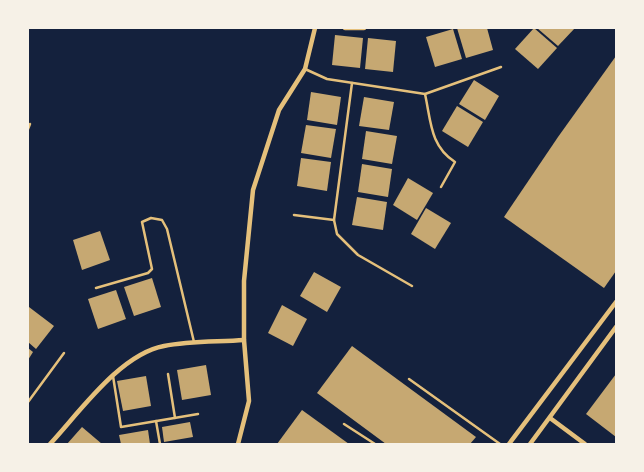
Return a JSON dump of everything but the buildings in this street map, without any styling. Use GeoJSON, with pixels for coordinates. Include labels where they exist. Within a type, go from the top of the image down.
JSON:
{"type":"FeatureCollection","features":[{"type":"Feature","properties":{"kind":"street"},"geometry":{"type":"LineString","coordinates":[[238,444],[249,401],[244,340],[244,281],[253,190],[278,110],[305,69],[315,28]]}},
{"type":"Feature","properties":{"kind":"street"},"geometry":{"type":"LineString","coordinates":[[345,28],[364,28]]}},
{"type":"Feature","properties":{"kind":"street"},"geometry":{"type":"LineString","coordinates":[[509,444],[616,302]]}},
{"type":"Feature","properties":{"kind":"street"},"geometry":{"type":"LineString","coordinates":[[530,444],[616,327]]}},
{"type":"Feature","properties":{"kind":"street"},"geometry":{"type":"LineString","coordinates":[[50,444],[113,376],[130,362],[148,352],[163,346],[244,340]]}},
{"type":"Feature","properties":{"kind":"street"},"geometry":{"type":"LineString","coordinates":[[550,418],[585,444]]}},
{"type":"Feature","properties":{"kind":"lane"},"geometry":{"type":"LineString","coordinates":[[305,69],[327,79],[425,94],[501,67]]}},
{"type":"Feature","properties":{"kind":"lane"},"geometry":{"type":"LineString","coordinates":[[352,82],[334,220],[337,234],[358,255],[412,286]]}},
{"type":"Feature","properties":{"kind":"lane"},"geometry":{"type":"LineString","coordinates":[[425,94],[436,144],[445,155],[455,162],[441,186]]}},
{"type":"Feature","properties":{"kind":"lane"},"geometry":{"type":"LineString","coordinates":[[28,129],[30,124]]}},
{"type":"Feature","properties":{"kind":"lane"},"geometry":{"type":"LineString","coordinates":[[294,215],[334,220]]}},
{"type":"Feature","properties":{"kind":"lane"},"geometry":{"type":"LineString","coordinates":[[96,288],[148,273],[152,269],[142,222],[150,218],[162,220],[167,229],[194,344]]}},
{"type":"Feature","properties":{"kind":"lane"},"geometry":{"type":"LineString","coordinates":[[28,402],[64,353]]}},
{"type":"Feature","properties":{"kind":"lane"},"geometry":{"type":"LineString","coordinates":[[168,374],[175,418]]}},
{"type":"Feature","properties":{"kind":"lane"},"geometry":{"type":"LineString","coordinates":[[113,376],[121,427],[198,414]]}},
{"type":"Feature","properties":{"kind":"lane"},"geometry":{"type":"LineString","coordinates":[[409,379],[500,444]]}},
{"type":"Feature","properties":{"kind":"lane"},"geometry":{"type":"LineString","coordinates":[[156,421],[160,444]]}},
{"type":"Feature","properties":{"kind":"lane"},"geometry":{"type":"LineString","coordinates":[[344,424],[375,444]]}}]}
